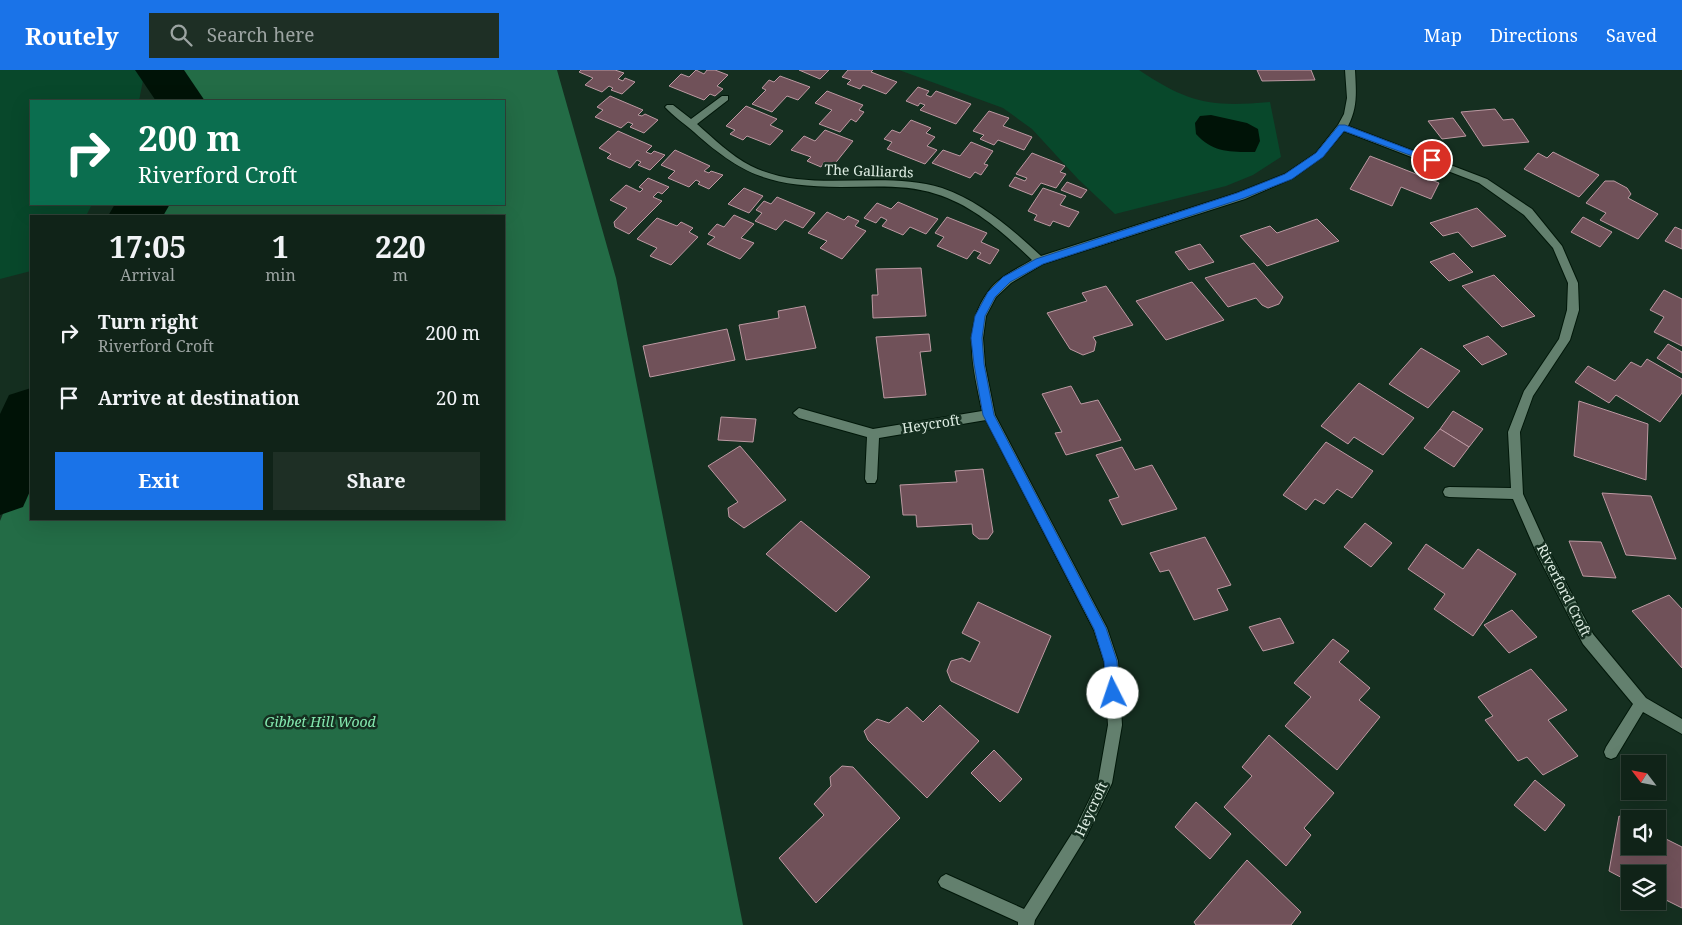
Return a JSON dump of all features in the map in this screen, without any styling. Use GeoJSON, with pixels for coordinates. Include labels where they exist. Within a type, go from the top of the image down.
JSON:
{"type":"FeatureCollection","features":[{"type":"Feature","properties":{"kind":"street","name":"Heycroft"},"geometry":{"type":"LineString","coordinates":[[946,882],[1026,921],[1081,832],[1104,783],[1116,725],[1111,661],[1100,628],[989,415],[976,338],[980,316],[992,294],[1007,280],[1039,262],[1241,196],[1288,176],[1319,155],[1342,127],[1349,114],[1352,98],[1350,70]]}},
{"type":"Feature","properties":{"kind":"street"},"geometry":{"type":"LineString","coordinates":[[692,123],[725,98]]}},
{"type":"Feature","properties":{"kind":"street","name":"The Galliards"},"geometry":{"type":"LineString","coordinates":[[670,106],[728,156],[760,173],[783,179],[837,184],[924,187],[962,201],[1002,226],[1039,262]]}},
{"type":"Feature","properties":{"kind":"street","name":"Riverford Croft"},"geometry":{"type":"LineString","coordinates":[[1342,127],[1483,181],[1528,212],[1557,246],[1574,283],[1573,310],[1564,340],[1528,394],[1514,432],[1517,494],[1542,550],[1588,639],[1641,703],[1682,727]]}},
{"type":"Feature","properties":{"kind":"street","name":"Heycroft"},"geometry":{"type":"LineString","coordinates":[[799,413],[873,434],[989,415]]}},
{"type":"Feature","properties":{"kind":"street"},"geometry":{"type":"LineString","coordinates":[[871,479],[873,434]]}},
{"type":"Feature","properties":{"kind":"street"},"geometry":{"type":"LineString","coordinates":[[1449,492],[1517,494]]}},
{"type":"Feature","properties":{"kind":"street"},"geometry":{"type":"LineString","coordinates":[[1610,752],[1641,703]]}},
{"type":"Feature","properties":{"kind":"green space"},"geometry":{"type":"Polygon","coordinates":[[[0,70],[145,70],[139,100],[30,100],[30,205],[92,205],[86,215],[30,215],[30,271],[0,279],[0,70]]]}},
{"type":"Feature","properties":{"kind":"green space","name":"Gibbet Hill Wood"},"geometry":{"type":"Polygon","coordinates":[[[170,70],[557,70],[616,278],[743,925],[0,925],[0,521],[30,447],[30,520],[505,520],[505,215],[150,215],[157,205],[505,205],[505,100],[197,100],[170,70]]]}},
{"type":"Feature","properties":{"kind":"green space"},"geometry":{"type":"Polygon","coordinates":[[[899,70],[1139,70],[1173,90],[1202,101],[1232,104],[1270,102],[1281,157],[1253,175],[1226,186],[1115,214],[1078,179],[1032,129],[1003,108],[899,70]]]}},
{"type":"Feature","properties":{"kind":"shaded area"},"geometry":{"type":"Polygon","coordinates":[[[1211,115],[1247,123],[1258,129],[1260,141],[1255,152],[1223,150],[1209,145],[1202,140],[1196,134],[1195,123],[1200,116],[1211,115]]]}},
{"type":"Feature","properties":{"kind":"building"},"geometry":{"type":"Polygon","coordinates":[[[581,70],[615,70],[624,73],[618,79],[623,81],[625,78],[635,82],[622,94],[611,90],[613,88],[609,86],[602,92],[585,85],[593,78],[579,72],[581,70]]]}},
{"type":"Feature","properties":{"kind":"building"},"geometry":{"type":"Polygon","coordinates":[[[696,70],[704,74],[707,70],[715,70],[728,75],[717,86],[723,89],[715,96],[710,94],[704,100],[669,86],[681,74],[689,77],[696,70]]]}},
{"type":"Feature","properties":{"kind":"building"},"geometry":{"type":"Polygon","coordinates":[[[799,70],[829,70],[820,79],[799,70]]]}},
{"type":"Feature","properties":{"kind":"building"},"geometry":{"type":"Polygon","coordinates":[[[848,70],[873,70],[871,72],[897,82],[886,94],[863,85],[860,89],[847,84],[851,80],[842,77],[848,70]]]}},
{"type":"Feature","properties":{"kind":"building"},"geometry":{"type":"Polygon","coordinates":[[[1257,70],[1311,70],[1315,80],[1262,81],[1257,70]]]}},
{"type":"Feature","properties":{"kind":"building"},"geometry":{"type":"Polygon","coordinates":[[[780,76],[810,87],[798,100],[787,96],[772,112],[752,104],[766,90],[762,88],[769,80],[774,82],[780,76]]]}},
{"type":"Feature","properties":{"kind":"building"},"geometry":{"type":"Polygon","coordinates":[[[918,87],[929,91],[926,95],[931,97],[936,91],[971,104],[956,124],[920,110],[925,105],[920,103],[918,106],[906,101],[918,87]]]}},
{"type":"Feature","properties":{"kind":"building"},"geometry":{"type":"Polygon","coordinates":[[[827,91],[863,105],[859,110],[864,112],[856,122],[851,119],[840,132],[819,124],[832,110],[815,103],[827,91]]]}},
{"type":"Feature","properties":{"kind":"building"},"geometry":{"type":"Polygon","coordinates":[[[610,96],[643,110],[638,115],[642,116],[645,114],[658,120],[644,133],[630,127],[633,124],[628,122],[621,128],[595,117],[603,110],[597,107],[610,96]]]}},
{"type":"Feature","properties":{"kind":"building"},"geometry":{"type":"Polygon","coordinates":[[[746,106],[777,119],[770,125],[783,131],[770,145],[747,136],[743,140],[730,134],[735,130],[726,126],[746,106]]]}},
{"type":"Feature","properties":{"kind":"building"},"geometry":{"type":"Polygon","coordinates":[[[1495,109],[1503,120],[1513,119],[1529,142],[1483,146],[1461,112],[1495,109]]]}},
{"type":"Feature","properties":{"kind":"building"},"geometry":{"type":"Polygon","coordinates":[[[989,111],[1009,118],[1003,126],[1032,137],[1024,150],[998,140],[994,145],[980,139],[984,135],[973,131],[989,111]]]}},
{"type":"Feature","properties":{"kind":"building"},"geometry":{"type":"Polygon","coordinates":[[[1453,118],[1466,136],[1442,139],[1428,121],[1453,118]]]}},
{"type":"Feature","properties":{"kind":"building"},"geometry":{"type":"Polygon","coordinates":[[[911,120],[931,128],[926,133],[935,137],[927,146],[937,150],[925,164],[887,149],[892,142],[884,139],[892,130],[900,133],[911,120]]]}},
{"type":"Feature","properties":{"kind":"building"},"geometry":{"type":"Polygon","coordinates":[[[825,130],[853,141],[833,166],[824,162],[821,167],[807,161],[811,157],[791,150],[804,136],[815,141],[825,130]]]}},
{"type":"Feature","properties":{"kind":"building"},"geometry":{"type":"Polygon","coordinates":[[[618,131],[652,146],[646,152],[651,154],[654,151],[665,155],[650,170],[638,165],[641,162],[637,160],[630,168],[607,158],[611,154],[599,148],[618,131]]]}},
{"type":"Feature","properties":{"kind":"building"},"geometry":{"type":"Polygon","coordinates":[[[971,142],[993,151],[984,164],[988,165],[981,175],[975,172],[970,178],[932,163],[943,150],[960,156],[971,142]]]}},
{"type":"Feature","properties":{"kind":"building"},"geometry":{"type":"Polygon","coordinates":[[[675,150],[710,166],[704,171],[723,175],[709,189],[698,184],[700,182],[696,180],[689,187],[668,178],[675,171],[661,165],[675,150]]]}},
{"type":"Feature","properties":{"kind":"building"},"geometry":{"type":"Polygon","coordinates":[[[1553,152],[1599,175],[1579,197],[1524,169],[1538,153],[1547,158],[1553,152]]]}},
{"type":"Feature","properties":{"kind":"building"},"geometry":{"type":"Polygon","coordinates":[[[1032,153],[1065,166],[1060,172],[1066,174],[1056,188],[1041,183],[1032,195],[1009,186],[1015,177],[1025,181],[1027,178],[1016,174],[1032,153]]]}},
{"type":"Feature","properties":{"kind":"building"},"geometry":{"type":"Polygon","coordinates":[[[1370,156],[1439,183],[1431,199],[1401,187],[1392,206],[1350,189],[1370,156]]]}},
{"type":"Feature","properties":{"kind":"building"},"geometry":{"type":"Polygon","coordinates":[[[648,178],[669,187],[662,194],[658,192],[653,197],[662,201],[629,234],[615,227],[614,222],[627,208],[610,200],[626,185],[640,192],[643,189],[639,187],[648,178]]]}},
{"type":"Feature","properties":{"kind":"building"},"geometry":{"type":"Polygon","coordinates":[[[1605,181],[1614,181],[1627,188],[1631,194],[1628,198],[1658,214],[1638,239],[1600,220],[1606,213],[1586,203],[1605,181]]]}},
{"type":"Feature","properties":{"kind":"building"},"geometry":{"type":"Polygon","coordinates":[[[1067,182],[1087,190],[1081,198],[1061,190],[1067,182]]]}},
{"type":"Feature","properties":{"kind":"building"},"geometry":{"type":"Polygon","coordinates":[[[744,188],[763,196],[749,213],[728,204],[744,188]]]}},
{"type":"Feature","properties":{"kind":"building"},"geometry":{"type":"Polygon","coordinates":[[[1043,188],[1066,196],[1060,205],[1079,212],[1069,227],[1053,221],[1050,226],[1034,220],[1037,215],[1028,211],[1043,188]]]}},
{"type":"Feature","properties":{"kind":"building"},"geometry":{"type":"Polygon","coordinates":[[[777,197],[815,213],[803,228],[785,220],[776,230],[755,221],[762,213],[756,210],[764,201],[771,204],[777,197]]]}},
{"type":"Feature","properties":{"kind":"building"},"geometry":{"type":"Polygon","coordinates":[[[898,202],[938,219],[926,234],[910,227],[903,235],[882,226],[887,220],[881,217],[876,223],[864,218],[877,203],[891,209],[898,202]]]}},
{"type":"Feature","properties":{"kind":"building"},"geometry":{"type":"Polygon","coordinates":[[[1477,208],[1506,236],[1472,247],[1458,232],[1443,236],[1430,223],[1477,208]]]}},
{"type":"Feature","properties":{"kind":"building"},"geometry":{"type":"Polygon","coordinates":[[[827,212],[844,220],[848,216],[859,221],[855,226],[866,231],[842,259],[820,248],[827,241],[808,233],[827,212]]]}},
{"type":"Feature","properties":{"kind":"building"},"geometry":{"type":"Polygon","coordinates":[[[734,215],[754,224],[741,238],[754,243],[740,259],[707,244],[715,237],[708,234],[717,224],[724,227],[734,215]]]}},
{"type":"Feature","properties":{"kind":"building"},"geometry":{"type":"Polygon","coordinates":[[[947,217],[987,233],[981,242],[999,250],[990,264],[977,258],[981,253],[974,250],[967,259],[937,246],[944,237],[935,233],[947,217]]]}},
{"type":"Feature","properties":{"kind":"building"},"geometry":{"type":"Polygon","coordinates":[[[1583,217],[1612,232],[1600,247],[1571,232],[1583,217]]]}},
{"type":"Feature","properties":{"kind":"building"},"geometry":{"type":"Polygon","coordinates":[[[657,218],[677,226],[681,222],[693,228],[689,232],[698,237],[671,265],[650,256],[657,248],[637,239],[657,218]]]}},
{"type":"Feature","properties":{"kind":"building"},"geometry":{"type":"Polygon","coordinates":[[[1317,219],[1339,241],[1267,266],[1240,236],[1270,226],[1277,233],[1317,219]]]}},
{"type":"Feature","properties":{"kind":"building"},"geometry":{"type":"Polygon","coordinates":[[[1675,227],[1682,230],[1682,249],[1665,241],[1675,227]]]}},
{"type":"Feature","properties":{"kind":"building"},"geometry":{"type":"Polygon","coordinates":[[[1200,244],[1214,262],[1189,270],[1175,252],[1200,244]]]}},
{"type":"Feature","properties":{"kind":"building"},"geometry":{"type":"Polygon","coordinates":[[[1454,253],[1473,272],[1449,281],[1430,262],[1454,253]]]}},
{"type":"Feature","properties":{"kind":"building"},"geometry":{"type":"Polygon","coordinates":[[[1254,263],[1283,297],[1279,304],[1268,308],[1262,305],[1256,298],[1228,307],[1205,278],[1254,263]]]}},
{"type":"Feature","properties":{"kind":"building"},"geometry":{"type":"Polygon","coordinates":[[[921,268],[926,316],[873,318],[872,295],[878,295],[876,269],[921,268]]]}},
{"type":"Feature","properties":{"kind":"building"},"geometry":{"type":"Polygon","coordinates":[[[1494,275],[1535,316],[1502,327],[1462,286],[1494,275]]]}},
{"type":"Feature","properties":{"kind":"building"},"geometry":{"type":"Polygon","coordinates":[[[1192,282],[1224,320],[1166,340],[1136,301],[1192,282]]]}},
{"type":"Feature","properties":{"kind":"building"},"geometry":{"type":"Polygon","coordinates":[[[1106,286],[1133,325],[1093,337],[1096,342],[1094,351],[1083,355],[1070,349],[1047,313],[1087,301],[1082,293],[1106,286]]]}},
{"type":"Feature","properties":{"kind":"building"},"geometry":{"type":"Polygon","coordinates":[[[1664,290],[1682,299],[1682,346],[1654,332],[1664,317],[1650,310],[1664,290]]]}},
{"type":"Feature","properties":{"kind":"building"},"geometry":{"type":"Polygon","coordinates":[[[805,306],[816,348],[746,360],[739,325],[779,318],[778,311],[805,306]]]}},
{"type":"Feature","properties":{"kind":"building"},"geometry":{"type":"Polygon","coordinates":[[[727,329],[735,360],[650,377],[643,346],[727,329]]]}},
{"type":"Feature","properties":{"kind":"building"},"geometry":{"type":"Polygon","coordinates":[[[929,334],[931,351],[920,352],[926,395],[884,398],[876,337],[929,334]]]}},
{"type":"Feature","properties":{"kind":"building"},"geometry":{"type":"Polygon","coordinates":[[[1488,336],[1507,354],[1482,365],[1463,346],[1488,336]]]}},
{"type":"Feature","properties":{"kind":"building"},"geometry":{"type":"Polygon","coordinates":[[[1668,344],[1682,352],[1682,373],[1657,358],[1668,344]]]}},
{"type":"Feature","properties":{"kind":"building"},"geometry":{"type":"Polygon","coordinates":[[[1421,348],[1460,371],[1428,408],[1389,384],[1421,348]]]}},
{"type":"Feature","properties":{"kind":"building"},"geometry":{"type":"Polygon","coordinates":[[[1647,359],[1682,379],[1682,393],[1660,422],[1616,395],[1609,403],[1575,382],[1588,366],[1615,381],[1631,362],[1641,367],[1647,359]]]}},
{"type":"Feature","properties":{"kind":"building"},"geometry":{"type":"Polygon","coordinates":[[[1359,383],[1414,418],[1383,455],[1354,437],[1348,444],[1321,426],[1359,383]]]}},
{"type":"Feature","properties":{"kind":"building"},"geometry":{"type":"Polygon","coordinates":[[[1071,386],[1081,404],[1098,400],[1121,440],[1066,455],[1055,433],[1062,432],[1042,394],[1071,386]]]}},
{"type":"Feature","properties":{"kind":"building"},"geometry":{"type":"Polygon","coordinates":[[[1579,401],[1648,424],[1646,480],[1574,456],[1579,401]]]}},
{"type":"Feature","properties":{"kind":"building"},"geometry":{"type":"Polygon","coordinates":[[[1453,411],[1483,429],[1469,447],[1440,429],[1453,411]]]}},
{"type":"Feature","properties":{"kind":"building"},"geometry":{"type":"Polygon","coordinates":[[[721,417],[756,419],[753,442],[718,440],[721,417]]]}},
{"type":"Feature","properties":{"kind":"building"},"geometry":{"type":"Polygon","coordinates":[[[1440,429],[1469,447],[1454,467],[1424,448],[1440,429]]]}},
{"type":"Feature","properties":{"kind":"building"},"geometry":{"type":"Polygon","coordinates":[[[1326,442],[1373,471],[1352,498],[1337,489],[1324,504],[1315,499],[1306,510],[1283,495],[1326,442]]]}},
{"type":"Feature","properties":{"kind":"building"},"geometry":{"type":"Polygon","coordinates":[[[740,446],[786,500],[744,528],[729,517],[728,508],[738,502],[708,466],[740,446]]]}},
{"type":"Feature","properties":{"kind":"building"},"geometry":{"type":"Polygon","coordinates":[[[1122,447],[1135,470],[1152,465],[1177,509],[1122,525],[1109,500],[1119,497],[1096,455],[1122,447]]]}},
{"type":"Feature","properties":{"kind":"building"},"geometry":{"type":"Polygon","coordinates":[[[983,469],[993,532],[988,539],[979,539],[973,534],[972,524],[917,527],[916,515],[903,515],[900,485],[957,482],[955,471],[983,469]]]}},
{"type":"Feature","properties":{"kind":"building"},"geometry":{"type":"Polygon","coordinates":[[[1602,493],[1651,496],[1676,559],[1626,555],[1602,493]]]}},
{"type":"Feature","properties":{"kind":"building"},"geometry":{"type":"Polygon","coordinates":[[[801,521],[870,577],[836,612],[766,554],[801,521]]]}},
{"type":"Feature","properties":{"kind":"building"},"geometry":{"type":"Polygon","coordinates":[[[1365,523],[1392,543],[1371,567],[1344,547],[1365,523]]]}},
{"type":"Feature","properties":{"kind":"building"},"geometry":{"type":"Polygon","coordinates":[[[1205,537],[1231,585],[1217,589],[1228,610],[1194,620],[1169,570],[1160,572],[1150,553],[1205,537]]]}},
{"type":"Feature","properties":{"kind":"building"},"geometry":{"type":"Polygon","coordinates":[[[1569,541],[1601,542],[1616,578],[1583,576],[1569,541]]]}},
{"type":"Feature","properties":{"kind":"building"},"geometry":{"type":"Polygon","coordinates":[[[1426,544],[1463,569],[1478,549],[1516,574],[1473,636],[1434,609],[1445,594],[1408,569],[1426,544]]]}},
{"type":"Feature","properties":{"kind":"building"},"geometry":{"type":"Polygon","coordinates":[[[1669,595],[1682,609],[1682,668],[1632,611],[1669,595]]]}},
{"type":"Feature","properties":{"kind":"building"},"geometry":{"type":"Polygon","coordinates":[[[978,602],[1051,636],[1018,713],[951,681],[947,671],[951,661],[962,658],[970,662],[980,642],[962,633],[978,602]]]}},
{"type":"Feature","properties":{"kind":"building"},"geometry":{"type":"Polygon","coordinates":[[[1512,610],[1537,637],[1509,653],[1484,625],[1512,610]]]}},
{"type":"Feature","properties":{"kind":"building"},"geometry":{"type":"Polygon","coordinates":[[[1280,618],[1294,643],[1263,651],[1249,627],[1280,618]]]}},
{"type":"Feature","properties":{"kind":"building"},"geometry":{"type":"Polygon","coordinates":[[[1333,639],[1349,651],[1339,662],[1370,688],[1359,700],[1380,717],[1337,770],[1285,726],[1311,697],[1294,683],[1333,639]]]}},
{"type":"Feature","properties":{"kind":"building"},"geometry":{"type":"Polygon","coordinates":[[[1531,669],[1567,710],[1548,720],[1578,756],[1543,775],[1527,757],[1518,761],[1485,720],[1493,716],[1478,697],[1531,669]]]}},
{"type":"Feature","properties":{"kind":"building"},"geometry":{"type":"Polygon","coordinates":[[[940,705],[979,741],[927,798],[868,740],[864,731],[877,719],[889,723],[907,707],[923,722],[940,705]]]}},
{"type":"Feature","properties":{"kind":"building"},"geometry":{"type":"Polygon","coordinates":[[[1269,735],[1334,793],[1304,828],[1311,835],[1286,866],[1224,807],[1252,776],[1242,767],[1269,735]]]}},
{"type":"Feature","properties":{"kind":"building"},"geometry":{"type":"Polygon","coordinates":[[[994,750],[1022,779],[1000,802],[971,773],[994,750]]]}},
{"type":"Feature","properties":{"kind":"building"},"geometry":{"type":"Polygon","coordinates":[[[842,766],[853,767],[900,818],[816,903],[779,858],[824,815],[814,804],[831,786],[830,777],[842,766]]]}},
{"type":"Feature","properties":{"kind":"building"},"geometry":{"type":"Polygon","coordinates":[[[1535,780],[1565,805],[1545,831],[1514,805],[1535,780]]]}},
{"type":"Feature","properties":{"kind":"building"},"geometry":{"type":"Polygon","coordinates":[[[1196,802],[1231,834],[1210,859],[1175,827],[1196,802]]]}},
{"type":"Feature","properties":{"kind":"building"},"geometry":{"type":"Polygon","coordinates":[[[1619,816],[1621,817],[1621,855],[1666,855],[1666,839],[1682,847],[1682,908],[1666,900],[1666,865],[1621,865],[1621,877],[1609,871],[1619,816]]]}},
{"type":"Feature","properties":{"kind":"building"},"geometry":{"type":"Polygon","coordinates":[[[1247,860],[1301,912],[1291,925],[1196,925],[1194,922],[1247,860]]]}},
{"type":"Feature","properties":{"kind":"waterway"},"geometry":{"type":"LineString","coordinates":[[159,70],[180,100]]}},
{"type":"Feature","properties":{"kind":"waterway"},"geometry":{"type":"LineString","coordinates":[[136,215],[143,205]]}},
{"type":"Feature","properties":{"kind":"waterway"},"geometry":{"type":"LineString","coordinates":[[0,487],[30,415]]}},
{"type":"Feature","properties":{"kind":"route"},"geometry":{"type":"LineString","coordinates":[[1113,693],[1111,661],[1100,628],[989,415],[976,338],[980,316],[992,294],[1007,280],[1039,262],[1073,249],[1241,196],[1288,176],[1319,155],[1342,127],[1432,160]]}}]}
